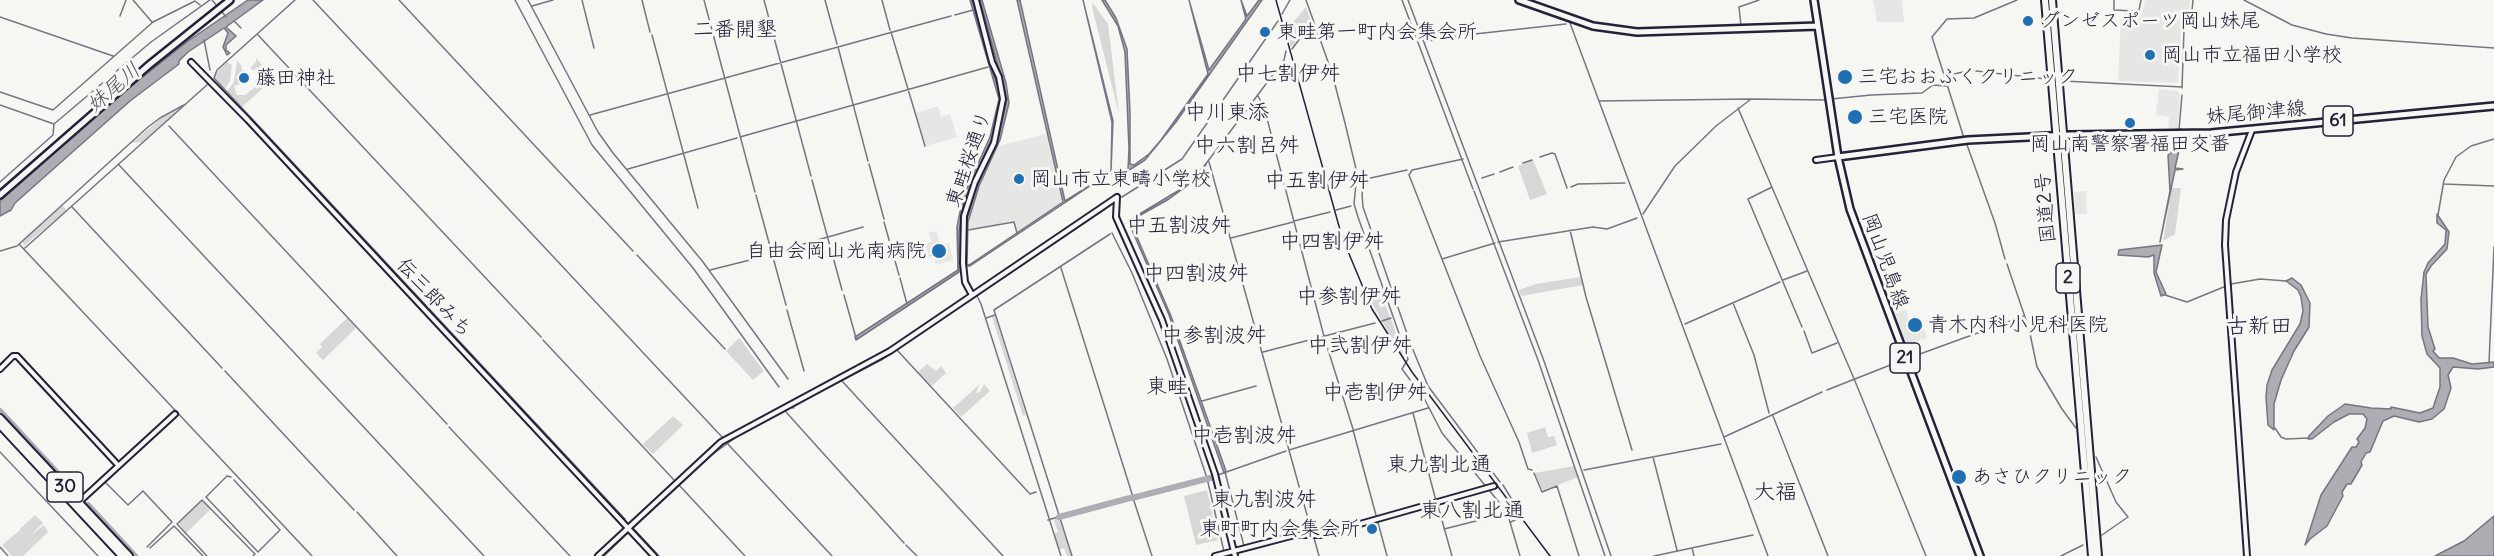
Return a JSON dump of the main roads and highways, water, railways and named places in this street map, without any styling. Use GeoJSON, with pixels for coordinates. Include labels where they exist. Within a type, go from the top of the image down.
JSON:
{"type":"FeatureCollection","features":[{"type":"Feature","properties":{"kind":"highway","name":"国道2号"},"geometry":{"type":"LineString","coordinates":[[2045,0],[2060,135],[2098,556]]}},
{"type":"Feature","properties":{"kind":"highway","name":"国道2号"},"geometry":{"type":"LineString","coordinates":[[2052,0],[2092,556]]}},
{"type":"Feature","properties":{"kind":"highway","name":"30"},"geometry":{"type":"LineString","coordinates":[[0,418],[122,556]]}},
{"type":"Feature","properties":{"kind":"highway","name":"30"},"geometry":{"type":"LineString","coordinates":[[0,425],[129,556]]}},
{"type":"Feature","properties":{"kind":"main road"},"geometry":{"type":"LineString","coordinates":[[0,195],[149,65],[230,0]]}},
{"type":"Feature","properties":{"kind":"main road"},"geometry":{"type":"LineString","coordinates":[[1519,0],[1593,26],[1637,32],[1818,26]]}},
{"type":"Feature","properties":{"kind":"main road","name":"岡山児島線"},"geometry":{"type":"LineString","coordinates":[[1814,0],[1838,158],[1850,209],[1980,556]]}},
{"type":"Feature","properties":{"kind":"main road","name":"妹尾御津線"},"geometry":{"type":"LineString","coordinates":[[1838,158],[1966,140],[2252,130],[2494,106]]}},
{"type":"Feature","properties":{"kind":"waterway"},"geometry":{"type":"LineString","coordinates":[[120,16],[126,0]]}},
{"type":"Feature","properties":{"kind":"waterway"},"geometry":{"type":"LineString","coordinates":[[133,0],[152,22]]}},
{"type":"Feature","properties":{"kind":"waterway","name":"妹尾川"},"geometry":{"type":"LineString","coordinates":[[0,182],[53,135],[54,124],[151,42],[210,0]]}},
{"type":"Feature","properties":{"kind":"waterway"},"geometry":{"type":"LineString","coordinates":[[212,0],[218,7]]}},
{"type":"Feature","properties":{"kind":"waterway"},"geometry":{"type":"LineString","coordinates":[[295,0],[217,70],[214,78],[625,519]]}},
{"type":"Feature","properties":{"kind":"waterway"},"geometry":{"type":"LineString","coordinates":[[313,0],[722,437]]}},
{"type":"Feature","properties":{"kind":"waterway"},"geometry":{"type":"LineString","coordinates":[[399,0],[633,251]]}},
{"type":"Feature","properties":{"kind":"waterway"},"geometry":{"type":"LineString","coordinates":[[515,0],[592,145],[693,268],[779,387]]}},
{"type":"Feature","properties":{"kind":"waterway"},"geometry":{"type":"LineString","coordinates":[[528,0],[598,132],[703,262],[788,379]]}},
{"type":"Feature","properties":{"kind":"waterway"},"geometry":{"type":"LineString","coordinates":[[532,6],[553,0]]}},
{"type":"Feature","properties":{"kind":"waterway"},"geometry":{"type":"LineString","coordinates":[[582,0],[594,48]]}},
{"type":"Feature","properties":{"kind":"waterway"},"geometry":{"type":"LineString","coordinates":[[642,0],[650,32]]}},
{"type":"Feature","properties":{"kind":"waterway"},"geometry":{"type":"LineString","coordinates":[[704,0],[755,192]]}},
{"type":"Feature","properties":{"kind":"waterway"},"geometry":{"type":"LineString","coordinates":[[764,0],[811,176]]}},
{"type":"Feature","properties":{"kind":"waterway"},"geometry":{"type":"LineString","coordinates":[[825,0],[837,44]]}},
{"type":"Feature","properties":{"kind":"waterway"},"geometry":{"type":"LineString","coordinates":[[882,0],[890,30]]}},
{"type":"Feature","properties":{"kind":"waterway"},"geometry":{"type":"LineString","coordinates":[[1282,14],[1290,0]]}},
{"type":"Feature","properties":{"kind":"waterway"},"geometry":{"type":"LineString","coordinates":[[1306,0],[1332,73],[1357,173],[1354,204],[1408,359],[1402,369],[1425,400],[1442,433],[1507,512],[1520,556]]}},
{"type":"Feature","properties":{"kind":"waterway"},"geometry":{"type":"LineString","coordinates":[[1402,0],[1473,189]]}},
{"type":"Feature","properties":{"kind":"waterway"},"geometry":{"type":"LineString","coordinates":[[1408,0],[1544,361],[1611,556]]}},
{"type":"Feature","properties":{"kind":"waterway"},"geometry":{"type":"LineString","coordinates":[[1741,26],[1739,7],[1759,0]]}},
{"type":"Feature","properties":{"kind":"waterway"},"geometry":{"type":"LineString","coordinates":[[1964,138],[1932,37],[1947,19],[1974,18],[2017,0]]}},
{"type":"Feature","properties":{"kind":"waterway"},"geometry":{"type":"LineString","coordinates":[[2114,0],[2114,10],[2134,11],[2139,10],[2141,0]]}},
{"type":"Feature","properties":{"kind":"waterway"},"geometry":{"type":"LineString","coordinates":[[2182,88],[2184,30],[2191,21],[2193,0]]}},
{"type":"Feature","properties":{"kind":"waterway"},"geometry":{"type":"LineString","coordinates":[[2244,0],[2292,25],[2326,34],[2352,38],[2494,48]]}},
{"type":"Feature","properties":{"kind":"waterway"},"geometry":{"type":"LineString","coordinates":[[0,92],[53,110],[153,22],[195,1],[200,5]]}},
{"type":"Feature","properties":{"kind":"waterway"},"geometry":{"type":"LineString","coordinates":[[955,15],[973,10]]}},
{"type":"Feature","properties":{"kind":"waterway"},"geometry":{"type":"LineString","coordinates":[[222,12],[226,17]]}},
{"type":"Feature","properties":{"kind":"waterway"},"geometry":{"type":"LineString","coordinates":[[590,115],[951,16]]}},
{"type":"Feature","properties":{"kind":"waterway"},"geometry":{"type":"LineString","coordinates":[[0,17],[113,56]]}},
{"type":"Feature","properties":{"kind":"waterway"},"geometry":{"type":"LineString","coordinates":[[234,21],[241,28]]}},
{"type":"Feature","properties":{"kind":"waterway"},"geometry":{"type":"LineString","coordinates":[[1122,197],[1182,159],[1278,21]]}},
{"type":"Feature","properties":{"kind":"waterway"},"geometry":{"type":"LineString","coordinates":[[1292,49],[1313,21]]}},
{"type":"Feature","properties":{"kind":"waterway"},"geometry":{"type":"LineString","coordinates":[[1570,23],[1768,556]]}},
{"type":"Feature","properties":{"kind":"waterway"},"geometry":{"type":"LineString","coordinates":[[1425,42],[1438,38],[1566,24]]}},
{"type":"Feature","properties":{"kind":"waterway"},"geometry":{"type":"LineString","coordinates":[[1682,28],[1695,27]]}},
{"type":"Feature","properties":{"kind":"waterway"},"geometry":{"type":"LineString","coordinates":[[891,32],[925,146]]}},
{"type":"Feature","properties":{"kind":"waterway"},"geometry":{"type":"LineString","coordinates":[[258,35],[541,337]]}},
{"type":"Feature","properties":{"kind":"waterway"},"geometry":{"type":"LineString","coordinates":[[652,35],[698,208]]}},
{"type":"Feature","properties":{"kind":"waterway"},"geometry":{"type":"LineString","coordinates":[[204,40],[210,70]]}},
{"type":"Feature","properties":{"kind":"waterway"},"geometry":{"type":"LineString","coordinates":[[838,47],[868,161]]}},
{"type":"Feature","properties":{"kind":"waterway"},"geometry":{"type":"LineString","coordinates":[[1205,165],[1284,60],[1286,51]]}},
{"type":"Feature","properties":{"kind":"waterway"},"geometry":{"type":"LineString","coordinates":[[740,137],[988,67]]}},
{"type":"Feature","properties":{"kind":"waterway"},"geometry":{"type":"LineString","coordinates":[[1949,75],[1973,70]]}},
{"type":"Feature","properties":{"kind":"waterway"},"geometry":{"type":"LineString","coordinates":[[1976,71],[2046,79]]}},
{"type":"Feature","properties":{"kind":"waterway"},"geometry":{"type":"LineString","coordinates":[[2064,81],[2182,87]]}},
{"type":"Feature","properties":{"kind":"waterway"},"geometry":{"type":"LineString","coordinates":[[25,248],[208,84]]}},
{"type":"Feature","properties":{"kind":"waterway"},"geometry":{"type":"LineString","coordinates":[[1831,99],[1922,93],[1933,85],[1947,86]]}},
{"type":"Feature","properties":{"kind":"waterway"},"geometry":{"type":"LineString","coordinates":[[2179,130],[2182,95]]}},
{"type":"Feature","properties":{"kind":"waterway"},"geometry":{"type":"LineString","coordinates":[[1258,96],[1264,107],[1325,340],[1353,429]]}},
{"type":"Feature","properties":{"kind":"waterway"},"geometry":{"type":"LineString","coordinates":[[1599,101],[1750,99]]}},
{"type":"Feature","properties":{"kind":"waterway"},"geometry":{"type":"LineString","coordinates":[[1643,214],[1675,166],[1716,126],[1751,99],[1826,100]]}},
{"type":"Feature","properties":{"kind":"waterway"},"geometry":{"type":"LineString","coordinates":[[0,105],[54,124]]}},
{"type":"Feature","properties":{"kind":"waterway"},"geometry":{"type":"LineString","coordinates":[[0,251],[17,246],[148,127],[184,105]]}},
{"type":"Feature","properties":{"kind":"waterway"},"geometry":{"type":"LineString","coordinates":[[1738,108],[1855,381],[1926,556]]}},
{"type":"Feature","properties":{"kind":"waterway"},"geometry":{"type":"LineString","coordinates":[[169,126],[447,424]]}},
{"type":"Feature","properties":{"kind":"waterway"},"geometry":{"type":"LineString","coordinates":[[628,169],[737,138]]}},
{"type":"Feature","properties":{"kind":"waterway"},"geometry":{"type":"LineString","coordinates":[[2438,215],[2444,180],[2456,157],[2471,146],[2494,139]]}},
{"type":"Feature","properties":{"kind":"waterway"},"geometry":{"type":"LineString","coordinates":[[1966,142],[1995,223],[2005,259]]}},
{"type":"Feature","properties":{"kind":"waterway"},"geometry":{"type":"LineString","coordinates":[[1540,157],[1555,154],[1567,188]]}},
{"type":"Feature","properties":{"kind":"waterway"},"geometry":{"type":"LineString","coordinates":[[1463,159],[1412,170],[1409,175],[1480,356],[1519,442],[1528,469],[1532,470]]}},
{"type":"Feature","properties":{"kind":"waterway"},"geometry":{"type":"LineString","coordinates":[[1523,163],[1532,160]]}},
{"type":"Feature","properties":{"kind":"waterway"},"geometry":{"type":"LineString","coordinates":[[1209,162],[1312,533]]}},
{"type":"Feature","properties":{"kind":"waterway"},"geometry":{"type":"LineString","coordinates":[[869,164],[884,219]]}},
{"type":"Feature","properties":{"kind":"waterway"},"geometry":{"type":"LineString","coordinates":[[119,165],[484,556]]}},
{"type":"Feature","properties":{"kind":"waterway"},"geometry":{"type":"LineString","coordinates":[[1500,172],[1513,167]]}},
{"type":"Feature","properties":{"kind":"waterway"},"geometry":{"type":"LineString","coordinates":[[1407,170],[1366,179],[1362,194],[1363,207],[1411,345],[1428,386],[1500,482]]}},
{"type":"Feature","properties":{"kind":"waterway"},"geometry":{"type":"LineString","coordinates":[[1482,178],[1494,174]]}},
{"type":"Feature","properties":{"kind":"waterway"},"geometry":{"type":"LineString","coordinates":[[812,180],[842,290]]}},
{"type":"Feature","properties":{"kind":"waterway"},"geometry":{"type":"LineString","coordinates":[[1571,187],[1578,184],[1625,183]]}},
{"type":"Feature","properties":{"kind":"waterway"},"geometry":{"type":"LineString","coordinates":[[2444,184],[2494,186]]}},
{"type":"Feature","properties":{"kind":"waterway"},"geometry":{"type":"LineString","coordinates":[[1772,187],[1748,199],[1802,327]]}},
{"type":"Feature","properties":{"kind":"waterway"},"geometry":{"type":"LineString","coordinates":[[1474,191],[1538,360],[1605,556]]}},
{"type":"Feature","properties":{"kind":"waterway"},"geometry":{"type":"LineString","coordinates":[[756,195],[786,305]]}},
{"type":"Feature","properties":{"kind":"waterway"},"geometry":{"type":"LineString","coordinates":[[975,297],[1110,206]]}},
{"type":"Feature","properties":{"kind":"waterway"},"geometry":{"type":"LineString","coordinates":[[1336,210],[1351,206]]}},
{"type":"Feature","properties":{"kind":"waterway"},"geometry":{"type":"LineString","coordinates":[[72,207],[222,368]]}},
{"type":"Feature","properties":{"kind":"waterway"},"geometry":{"type":"LineString","coordinates":[[1294,221],[1330,212]]}},
{"type":"Feature","properties":{"kind":"waterway"},"geometry":{"type":"LineString","coordinates":[[1498,242],[1593,227],[1607,229],[1637,218]]}},
{"type":"Feature","properties":{"kind":"waterway"},"geometry":{"type":"LineString","coordinates":[[884,222],[899,275]]}},
{"type":"Feature","properties":{"kind":"waterway"},"geometry":{"type":"LineString","coordinates":[[968,230],[1014,222],[1017,233]]}},
{"type":"Feature","properties":{"kind":"waterway"},"geometry":{"type":"LineString","coordinates":[[1231,238],[1293,222]]}},
{"type":"Feature","properties":{"kind":"waterway"},"geometry":{"type":"LineString","coordinates":[[772,253],[863,227]]}},
{"type":"Feature","properties":{"kind":"waterway"},"geometry":{"type":"LineString","coordinates":[[1570,230],[1586,297],[1632,450]]}},
{"type":"Feature","properties":{"kind":"waterway"},"geometry":{"type":"LineString","coordinates":[[1112,233],[1132,273],[1167,359],[1207,478],[1225,556]]}},
{"type":"Feature","properties":{"kind":"waterway"},"geometry":{"type":"LineString","coordinates":[[1072,556],[994,310],[1110,234]]}},
{"type":"Feature","properties":{"kind":"waterway"},"geometry":{"type":"LineString","coordinates":[[1442,259],[1495,243]]}},
{"type":"Feature","properties":{"kind":"waterway"},"geometry":{"type":"LineString","coordinates":[[19,244],[312,556]]}},
{"type":"Feature","properties":{"kind":"waterway"},"geometry":{"type":"LineString","coordinates":[[2489,363],[2494,247]]}},
{"type":"Feature","properties":{"kind":"waterway"},"geometry":{"type":"LineString","coordinates":[[637,255],[725,349]]}},
{"type":"Feature","properties":{"kind":"waterway"},"geometry":{"type":"LineString","coordinates":[[710,270],[750,260]]}},
{"type":"Feature","properties":{"kind":"waterway"},"geometry":{"type":"LineString","coordinates":[[2007,264],[2029,329],[2037,367],[2076,428]]}},
{"type":"Feature","properties":{"kind":"waterway"},"geometry":{"type":"LineString","coordinates":[[1061,268],[1133,497]]}},
{"type":"Feature","properties":{"kind":"waterway"},"geometry":{"type":"LineString","coordinates":[[1783,280],[1807,271]]}},
{"type":"Feature","properties":{"kind":"waterway"},"geometry":{"type":"LineString","coordinates":[[900,278],[907,304]]}},
{"type":"Feature","properties":{"kind":"waterway"},"geometry":{"type":"LineString","coordinates":[[2165,295],[2187,302],[2231,284],[2260,279],[2286,281]]}},
{"type":"Feature","properties":{"kind":"waterway"},"geometry":{"type":"LineString","coordinates":[[1685,324],[1780,282]]}},
{"type":"Feature","properties":{"kind":"waterway"},"geometry":{"type":"LineString","coordinates":[[844,295],[856,338]]}},
{"type":"Feature","properties":{"kind":"waterway"},"geometry":{"type":"LineString","coordinates":[[977,296],[1061,556]]}},
{"type":"Feature","properties":{"kind":"waterway"},"geometry":{"type":"LineString","coordinates":[[743,432],[883,359],[972,299]]}},
{"type":"Feature","properties":{"kind":"waterway"},"geometry":{"type":"LineString","coordinates":[[1733,303],[1754,355],[1769,413]]}},
{"type":"Feature","properties":{"kind":"waterway"},"geometry":{"type":"LineString","coordinates":[[787,310],[804,371]]}},
{"type":"Feature","properties":{"kind":"waterway"},"geometry":{"type":"LineString","coordinates":[[986,318],[995,315]]}},
{"type":"Feature","properties":{"kind":"waterway"},"geometry":{"type":"LineString","coordinates":[[1909,358],[2024,316]]}},
{"type":"Feature","properties":{"kind":"waterway"},"geometry":{"type":"LineString","coordinates":[[1382,321],[1391,318]]}},
{"type":"Feature","properties":{"kind":"waterway"},"geometry":{"type":"LineString","coordinates":[[1263,352],[1375,323]]}},
{"type":"Feature","properties":{"kind":"waterway"},"geometry":{"type":"LineString","coordinates":[[1804,331],[1812,353],[1837,343]]}},
{"type":"Feature","properties":{"kind":"waterway"},"geometry":{"type":"LineString","coordinates":[[543,340],[674,480]]}},
{"type":"Feature","properties":{"kind":"waterway"},"geometry":{"type":"LineString","coordinates":[[897,350],[1030,494],[1036,492]]}},
{"type":"Feature","properties":{"kind":"waterway"},"geometry":{"type":"LineString","coordinates":[[1827,390],[1903,360]]}},
{"type":"Feature","properties":{"kind":"waterway"},"geometry":{"type":"LineString","coordinates":[[225,371],[354,510]]}},
{"type":"Feature","properties":{"kind":"waterway"},"geometry":{"type":"LineString","coordinates":[[842,381],[1003,556]]}},
{"type":"Feature","properties":{"kind":"waterway"},"geometry":{"type":"LineString","coordinates":[[1202,401],[1256,386]]}},
{"type":"Feature","properties":{"kind":"waterway"},"geometry":{"type":"LineString","coordinates":[[1724,437],[1822,392]]}},
{"type":"Feature","properties":{"kind":"waterway"},"geometry":{"type":"LineString","coordinates":[[1289,450],[1428,408]]}},
{"type":"Feature","properties":{"kind":"waterway"},"geometry":{"type":"LineString","coordinates":[[0,411],[75,492]]}},
{"type":"Feature","properties":{"kind":"waterway"},"geometry":{"type":"LineString","coordinates":[[786,412],[904,543]]}},
{"type":"Feature","properties":{"kind":"waterway"},"geometry":{"type":"LineString","coordinates":[[1413,413],[1436,501]]}},
{"type":"Feature","properties":{"kind":"waterway"},"geometry":{"type":"LineString","coordinates":[[1773,416],[1828,556]]}},
{"type":"Feature","properties":{"kind":"waterway"},"geometry":{"type":"LineString","coordinates":[[449,427],[570,556]]}},
{"type":"Feature","properties":{"kind":"waterway"},"geometry":{"type":"LineString","coordinates":[[2275,428],[2281,437],[2286,439],[2309,438]]}},
{"type":"Feature","properties":{"kind":"waterway"},"geometry":{"type":"LineString","coordinates":[[1353,430],[1387,556]]}},
{"type":"Feature","properties":{"kind":"waterway"},"geometry":{"type":"LineString","coordinates":[[632,529],[713,454],[739,435]]}},
{"type":"Feature","properties":{"kind":"waterway"},"geometry":{"type":"LineString","coordinates":[[726,442],[832,556]]}},
{"type":"Feature","properties":{"kind":"waterway"},"geometry":{"type":"LineString","coordinates":[[1584,470],[1721,444]]}},
{"type":"Feature","properties":{"kind":"waterway"},"geometry":{"type":"LineString","coordinates":[[1218,475],[1286,451]]}},
{"type":"Feature","properties":{"kind":"waterway"},"geometry":{"type":"LineString","coordinates":[[0,452],[98,556]]}},
{"type":"Feature","properties":{"kind":"waterway"},"geometry":{"type":"LineString","coordinates":[[1653,457],[1677,550]]}},
{"type":"Feature","properties":{"kind":"waterway"},"geometry":{"type":"LineString","coordinates":[[2096,457],[2116,502],[2128,517],[2102,535]]}},
{"type":"Feature","properties":{"kind":"waterway"},"geometry":{"type":"LineString","coordinates":[[1225,472],[1244,546]]}},
{"type":"Feature","properties":{"kind":"waterway"},"geometry":{"type":"LineString","coordinates":[[1534,473],[1542,492],[1557,486],[1579,556]]}},
{"type":"Feature","properties":{"kind":"waterway"},"geometry":{"type":"LineString","coordinates":[[231,477],[227,476],[206,497],[258,552],[280,530],[234,480]]}},
{"type":"Feature","properties":{"kind":"waterway"},"geometry":{"type":"LineString","coordinates":[[1132,498],[1214,477]]}},
{"type":"Feature","properties":{"kind":"waterway"},"geometry":{"type":"LineString","coordinates":[[105,482],[128,505],[143,491],[172,522],[147,547]]}},
{"type":"Feature","properties":{"kind":"waterway"},"geometry":{"type":"LineString","coordinates":[[679,485],[745,556]]}},
{"type":"Feature","properties":{"kind":"waterway"},"geometry":{"type":"LineString","coordinates":[[1503,485],[1522,516]]}},
{"type":"Feature","properties":{"kind":"waterway"},"geometry":{"type":"LineString","coordinates":[[1059,517],[1130,498]]}},
{"type":"Feature","properties":{"kind":"waterway"},"geometry":{"type":"LineString","coordinates":[[1133,498],[1152,556]]}},
{"type":"Feature","properties":{"kind":"waterway"},"geometry":{"type":"LineString","coordinates":[[207,556],[177,524],[202,500],[255,554],[253,556]]}},
{"type":"Feature","properties":{"kind":"waterway"},"geometry":{"type":"LineString","coordinates":[[88,505],[135,556]]}},
{"type":"Feature","properties":{"kind":"waterway"},"geometry":{"type":"LineString","coordinates":[[1438,506],[1452,556]]}},
{"type":"Feature","properties":{"kind":"waterway"},"geometry":{"type":"LineString","coordinates":[[357,512],[397,556]]}},
{"type":"Feature","properties":{"kind":"waterway"},"geometry":{"type":"LineString","coordinates":[[1444,529],[1504,514]]}},
{"type":"Feature","properties":{"kind":"waterway"},"geometry":{"type":"LineString","coordinates":[[1048,520],[1058,517]]}},
{"type":"Feature","properties":{"kind":"waterway"},"geometry":{"type":"LineString","coordinates":[[1511,522],[1517,519]]}},
{"type":"Feature","properties":{"kind":"waterway"},"geometry":{"type":"LineString","coordinates":[[150,548],[174,526],[203,556]]}},
{"type":"Feature","properties":{"kind":"waterway"},"geometry":{"type":"LineString","coordinates":[[633,528],[659,556]]}},
{"type":"Feature","properties":{"kind":"waterway"},"geometry":{"type":"LineString","coordinates":[[604,556],[629,532]]}},
{"type":"Feature","properties":{"kind":"waterway"},"geometry":{"type":"LineString","coordinates":[[1654,556],[1753,535]]}},
{"type":"Feature","properties":{"kind":"waterway"},"geometry":{"type":"LineString","coordinates":[[1314,538],[1319,556]]}},
{"type":"Feature","properties":{"kind":"waterway"},"geometry":{"type":"LineString","coordinates":[[906,545],[917,556]]}},
{"type":"Feature","properties":{"kind":"waterway"},"geometry":{"type":"LineString","coordinates":[[2061,556],[2083,545]]}},
{"type":"Feature","properties":{"kind":"waterway"},"geometry":{"type":"LineString","coordinates":[[0,547],[8,556]]}},
{"type":"Feature","properties":{"kind":"waterway"},"geometry":{"type":"LineString","coordinates":[[1692,548],[1694,556]]}},
{"type":"Feature","properties":{"kind":"railway"},"geometry":{"type":"LineString","coordinates":[[1276,0],[1342,237],[1372,309],[1412,372],[1550,556]]}},
{"type":"Feature","properties":{"kind":"place","name":"グンゼスポーツ岡山妹尾"},"geometry":{"type":"Point","coordinates":[2028,21]}},
{"type":"Feature","properties":{"kind":"place","name":"東畦第一町内会集会所"},"geometry":{"type":"Point","coordinates":[1265,32]}},
{"type":"Feature","properties":{"kind":"place","name":"岡山市立福田小学校"},"geometry":{"type":"Point","coordinates":[2150,55]}},
{"type":"Feature","properties":{"kind":"place","name":"三宅おおふくクリニック"},"geometry":{"type":"Point","coordinates":[1845,77]}},
{"type":"Feature","properties":{"kind":"place","name":"藤田神社"},"geometry":{"type":"Point","coordinates":[244,78]}},
{"type":"Feature","properties":{"kind":"place","name":"三宅医院"},"geometry":{"type":"Point","coordinates":[1855,117]}},
{"type":"Feature","properties":{"kind":"place","name":"岡山南警察署福田交番"},"geometry":{"type":"Point","coordinates":[2130,123]}},
{"type":"Feature","properties":{"kind":"place","name":"岡山市立東疇小学校"},"geometry":{"type":"Point","coordinates":[1019,179]}},
{"type":"Feature","properties":{"kind":"place","name":"自由会岡山光南病院"},"geometry":{"type":"Point","coordinates":[939,251]}},
{"type":"Feature","properties":{"kind":"place","name":"青木内科小児科医院"},"geometry":{"type":"Point","coordinates":[1915,325]}},
{"type":"Feature","properties":{"kind":"place","name":"あさひクリニック"},"geometry":{"type":"Point","coordinates":[1959,477]}},
{"type":"Feature","properties":{"kind":"place","name":"東町町内会集会所"},"geometry":{"type":"Point","coordinates":[1372,529]}},
{"type":"Feature","properties":{"kind":"district","name":"二番開墾"},"geometry":{"type":"Point","coordinates":[735,30]}},
{"type":"Feature","properties":{"kind":"district","name":"中七割伊舛"},"geometry":{"type":"Point","coordinates":[1288,74]}},
{"type":"Feature","properties":{"kind":"district","name":"中川東添"},"geometry":{"type":"Point","coordinates":[1227,113]}},
{"type":"Feature","properties":{"kind":"district","name":"中六割呂舛"},"geometry":{"type":"Point","coordinates":[1247,146]}},
{"type":"Feature","properties":{"kind":"district","name":"中五割伊舛"},"geometry":{"type":"Point","coordinates":[1317,181]}},
{"type":"Feature","properties":{"kind":"district","name":"中五割波舛"},"geometry":{"type":"Point","coordinates":[1179,226]}},
{"type":"Feature","properties":{"kind":"district","name":"中四割伊舛"},"geometry":{"type":"Point","coordinates":[1332,242]}},
{"type":"Feature","properties":{"kind":"district","name":"中四割波舛"},"geometry":{"type":"Point","coordinates":[1196,274]}},
{"type":"Feature","properties":{"kind":"district","name":"中参割伊舛"},"geometry":{"type":"Point","coordinates":[1349,297]}},
{"type":"Feature","properties":{"kind":"district","name":"古新田"},"geometry":{"type":"Point","coordinates":[2259,327]}},
{"type":"Feature","properties":{"kind":"district","name":"中参割波舛"},"geometry":{"type":"Point","coordinates":[1214,336]}},
{"type":"Feature","properties":{"kind":"district","name":"中弐割伊舛"},"geometry":{"type":"Point","coordinates":[1360,346]}},
{"type":"Feature","properties":{"kind":"district","name":"東畦"},"geometry":{"type":"Point","coordinates":[1167,387]}},
{"type":"Feature","properties":{"kind":"district","name":"中壱割伊舛"},"geometry":{"type":"Point","coordinates":[1375,393]}},
{"type":"Feature","properties":{"kind":"district","name":"中壱割波舛"},"geometry":{"type":"Point","coordinates":[1244,436]}},
{"type":"Feature","properties":{"kind":"district","name":"東九割北通"},"geometry":{"type":"Point","coordinates":[1439,465]}},
{"type":"Feature","properties":{"kind":"district","name":"大福"},"geometry":{"type":"Point","coordinates":[1775,493]}},
{"type":"Feature","properties":{"kind":"district","name":"東九割波舛"},"geometry":{"type":"Point","coordinates":[1264,500]}},
{"type":"Feature","properties":{"kind":"district","name":"東八割北通"},"geometry":{"type":"Point","coordinates":[1472,511]}}]}
